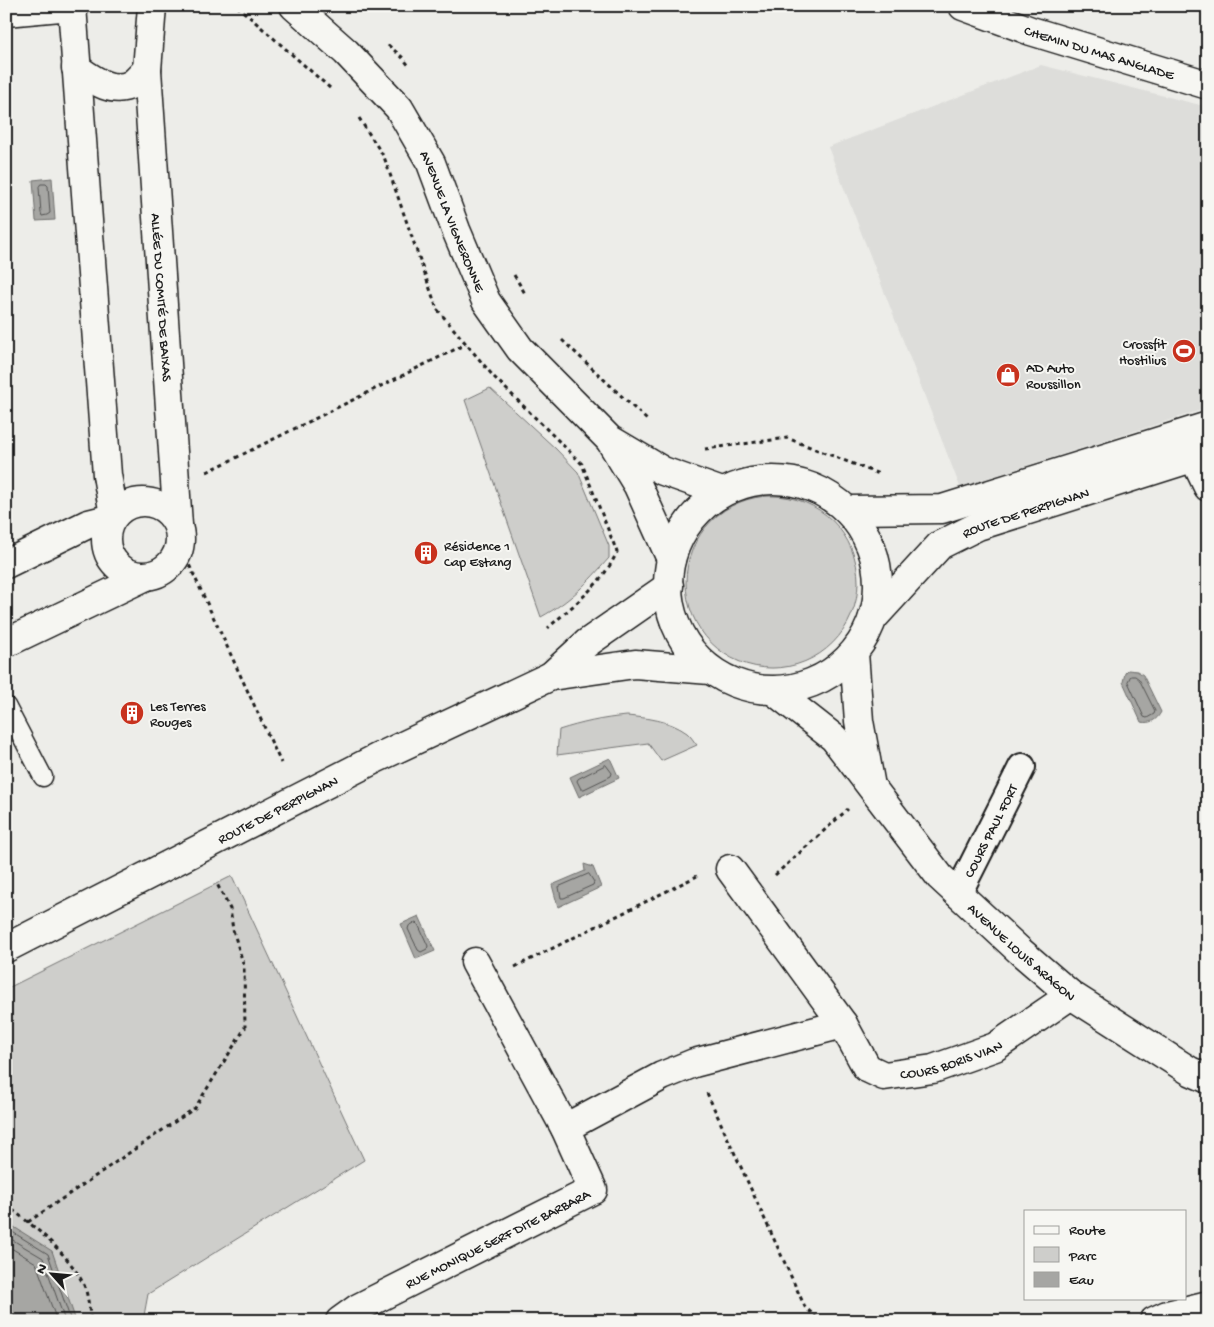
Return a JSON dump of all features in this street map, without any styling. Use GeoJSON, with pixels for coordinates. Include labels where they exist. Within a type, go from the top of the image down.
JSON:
{"type":"FeatureCollection","features":[{"type":"Feature","properties":{"kind":"street"},"geometry":{"type":"LineString","coordinates":[[6,12],[71,6],[107,475],[113,517]]}},
{"type":"Feature","properties":{"kind":"street","name":"ALLÉE DU COMITÉ DE BAIXAS"},"geometry":{"type":"LineString","coordinates":[[152,6],[147,70],[179,535]]}},
{"type":"Feature","properties":{"kind":"street","name":"AVENUE LA VIGNERONNE"},"geometry":{"type":"LineString","coordinates":[[294,6],[346,52],[399,108],[431,163],[456,230],[486,301],[520,349],[609,438],[663,471],[722,492]]}},
{"type":"Feature","properties":{"kind":"street","name":"CHEMIN DU MAS ANGLADE"},"geometry":{"type":"LineString","coordinates":[[963,6],[1031,31],[1208,85]]}},
{"type":"Feature","properties":{"kind":"street"},"geometry":{"type":"LineString","coordinates":[[76,68],[100,84],[117,88],[132,84],[147,70]]}},
{"type":"Feature","properties":{"kind":"street","name":"AVENUE LA VIGNERONNE"},"geometry":{"type":"LineString","coordinates":[[609,438],[638,486],[670,559]]}},
{"type":"Feature","properties":{"kind":"street"},"geometry":{"type":"LineString","coordinates":[[1199,442],[1208,487]]}},
{"type":"Feature","properties":{"kind":"street","name":"ROUTE DE PERPIGNAN"},"geometry":{"type":"LineString","coordinates":[[848,510],[942,509],[1199,442]]}},
{"type":"Feature","properties":{"kind":"street","name":"ROUTE DE PERPIGNAN"},"geometry":{"type":"LineString","coordinates":[[873,618],[940,546],[978,526],[1199,442]]}},
{"type":"Feature","properties":{"kind":"street"},"geometry":{"type":"LineString","coordinates":[[788,480],[820,490],[848,510],[866,533],[876,561],[878,590],[873,618],[865,637],[854,653],[831,673],[803,686],[774,691],[740,685],[710,670],[689,650],[675,625],[668,598],[670,559],[682,532],[699,510],[722,492],[754,481],[788,480]]}},
{"type":"Feature","properties":{"kind":"street"},"geometry":{"type":"LineString","coordinates":[[6,643],[144,577],[168,568],[175,558],[179,535],[173,516],[156,504],[145,502],[130,504],[113,517],[107,526],[106,535],[111,560],[122,570],[132,575],[144,577]]}},
{"type":"Feature","properties":{"kind":"street"},"geometry":{"type":"LineString","coordinates":[[6,564],[88,524],[113,517]]}},
{"type":"Feature","properties":{"kind":"street","name":"ROUTE DE PERPIGNAN"},"geometry":{"type":"LineString","coordinates":[[551,676],[587,643],[669,586]]}},
{"type":"Feature","properties":{"kind":"street","name":"AVENUE LOUIS ARAGON"},"geometry":{"type":"LineString","coordinates":[[854,653],[859,721],[871,787]]}},
{"type":"Feature","properties":{"kind":"street","name":"ROUTE DE PERPIGNAN"},"geometry":{"type":"LineString","coordinates":[[6,948],[377,758],[551,676],[635,664],[710,670]]}},
{"type":"Feature","properties":{"kind":"street","name":"AVENUE LOUIS ARAGON"},"geometry":{"type":"LineString","coordinates":[[774,691],[834,738],[940,878],[1021,952],[1071,995],[1190,1071],[1208,1079]]}},
{"type":"Feature","properties":{"kind":"street","name":"COURS PAUL FORT"},"geometry":{"type":"LineString","coordinates":[[958,894],[1022,766]]}},
{"type":"Feature","properties":{"kind":"street","name":"COURS BORIS VIAN"},"geometry":{"type":"LineString","coordinates":[[739,883],[843,1024],[867,1068],[884,1076],[933,1069],[995,1047],[1071,995]]}},
{"type":"Feature","properties":{"kind":"street","name":"RUE MONIQUE SERF DITE BARBARA"},"geometry":{"type":"LineString","coordinates":[[340,1321],[358,1308],[594,1190],[566,1128],[480,972]]}},
{"type":"Feature","properties":{"kind":"street"},"geometry":{"type":"LineString","coordinates":[[566,1128],[662,1076],[694,1063],[843,1024]]}},
{"type":"Feature","properties":{"kind":"street"},"geometry":{"type":"LineString","coordinates":[[1154,1321],[1167,1315],[1208,1305]]}},
{"type":"Feature","properties":{"kind":"lane"},"geometry":{"type":"LineString","coordinates":[[6,706],[43,777]]}},
{"type":"Feature","properties":{"kind":"path"},"geometry":{"type":"LineString","coordinates":[[382,38],[402,57],[413,72]]}},
{"type":"Feature","properties":{"kind":"path"},"geometry":{"type":"LineString","coordinates":[[512,272],[526,296]]}},
{"type":"Feature","properties":{"kind":"path"},"geometry":{"type":"LineString","coordinates":[[562,340],[653,426]]}},
{"type":"Feature","properties":{"kind":"path"},"geometry":{"type":"LineString","coordinates":[[175,487],[466,344]]}},
{"type":"Feature","properties":{"kind":"path"},"geometry":{"type":"LineString","coordinates":[[698,448],[708,449],[787,438],[876,474],[886,475]]}},
{"type":"Feature","properties":{"kind":"path"},"geometry":{"type":"LineString","coordinates":[[179,535],[282,763]]}},
{"type":"Feature","properties":{"kind":"path"},"geometry":{"type":"LineString","coordinates":[[480,972],[697,876],[739,883],[871,787]]}},
{"type":"Feature","properties":{"kind":"path"},"geometry":{"type":"LineString","coordinates":[[28,1222],[195,1108],[245,1028],[244,966],[233,930],[230,909],[217,884]]}},
{"type":"Feature","properties":{"kind":"path"},"geometry":{"type":"LineString","coordinates":[[694,1063],[805,1307],[820,1321]]}},
{"type":"Feature","properties":{"kind":"path"},"geometry":{"type":"LineString","coordinates":[[6,1205],[60,1251],[84,1284],[91,1321]]}},
{"type":"Feature","properties":{"kind":"shaded area"},"geometry":{"type":"Polygon","coordinates":[[[1041,65],[1208,107],[1208,408],[960,487],[828,147],[1041,65]]]}},
{"type":"Feature","properties":{"kind":"green space"},"geometry":{"type":"Polygon","coordinates":[[[490,388],[578,472],[609,546],[609,558],[586,584],[570,598],[541,617],[465,400],[490,388]]]}},
{"type":"Feature","properties":{"kind":"green space"},"geometry":{"type":"Polygon","coordinates":[[[764,496],[780,496],[805,502],[813,506],[827,515],[839,527],[852,549],[858,582],[852,615],[839,637],[827,649],[805,662],[780,668],[764,668],[739,662],[731,658],[717,649],[705,637],[692,615],[686,590],[686,574],[692,549],[696,541],[705,527],[717,515],[739,502],[764,496]]]}},
{"type":"Feature","properties":{"kind":"green space"},"geometry":{"type":"Polygon","coordinates":[[[627,716],[673,725],[687,733],[697,745],[661,761],[648,743],[557,755],[559,730],[592,721],[627,716]]]}},
{"type":"Feature","properties":{"kind":"green space"},"geometry":{"type":"Polygon","coordinates":[[[232,876],[364,1160],[148,1294],[143,1321],[6,1321],[6,989],[232,876]]]}},
{"type":"Feature","properties":{"kind":"water"},"geometry":{"type":"Polygon","coordinates":[[[52,178],[55,220],[36,221],[33,180],[52,178]]]}},
{"type":"Feature","properties":{"kind":"water"},"geometry":{"type":"Polygon","coordinates":[[[1128,670],[1137,671],[1143,675],[1161,712],[1153,721],[1141,722],[1123,682],[1125,673],[1128,670]]]}},
{"type":"Feature","properties":{"kind":"water"},"geometry":{"type":"Polygon","coordinates":[[[610,758],[619,778],[579,797],[570,777],[610,758]]]}},
{"type":"Feature","properties":{"kind":"water"},"geometry":{"type":"Polygon","coordinates":[[[584,864],[593,867],[601,887],[558,907],[552,885],[585,871],[584,864]]]}},
{"type":"Feature","properties":{"kind":"water"},"geometry":{"type":"Polygon","coordinates":[[[419,916],[435,951],[416,959],[401,924],[419,916]]]}},
{"type":"Feature","properties":{"kind":"water"},"geometry":{"type":"Polygon","coordinates":[[[6,1222],[52,1251],[76,1321],[6,1321],[6,1222]]]}},
{"type":"Feature","properties":{"kind":"place","name":"Crossfit Hostilius"},"geometry":{"type":"Point","coordinates":[1184,351]}},
{"type":"Feature","properties":{"kind":"place","name":"AD Auto Roussillon"},"geometry":{"type":"Point","coordinates":[1008,375]}},
{"type":"Feature","properties":{"kind":"place","name":"Résidence 1 Cap Estang"},"geometry":{"type":"Point","coordinates":[426,553]}},
{"type":"Feature","properties":{"kind":"place","name":"Les Terres Rouges"},"geometry":{"type":"Point","coordinates":[132,713]}}]}
